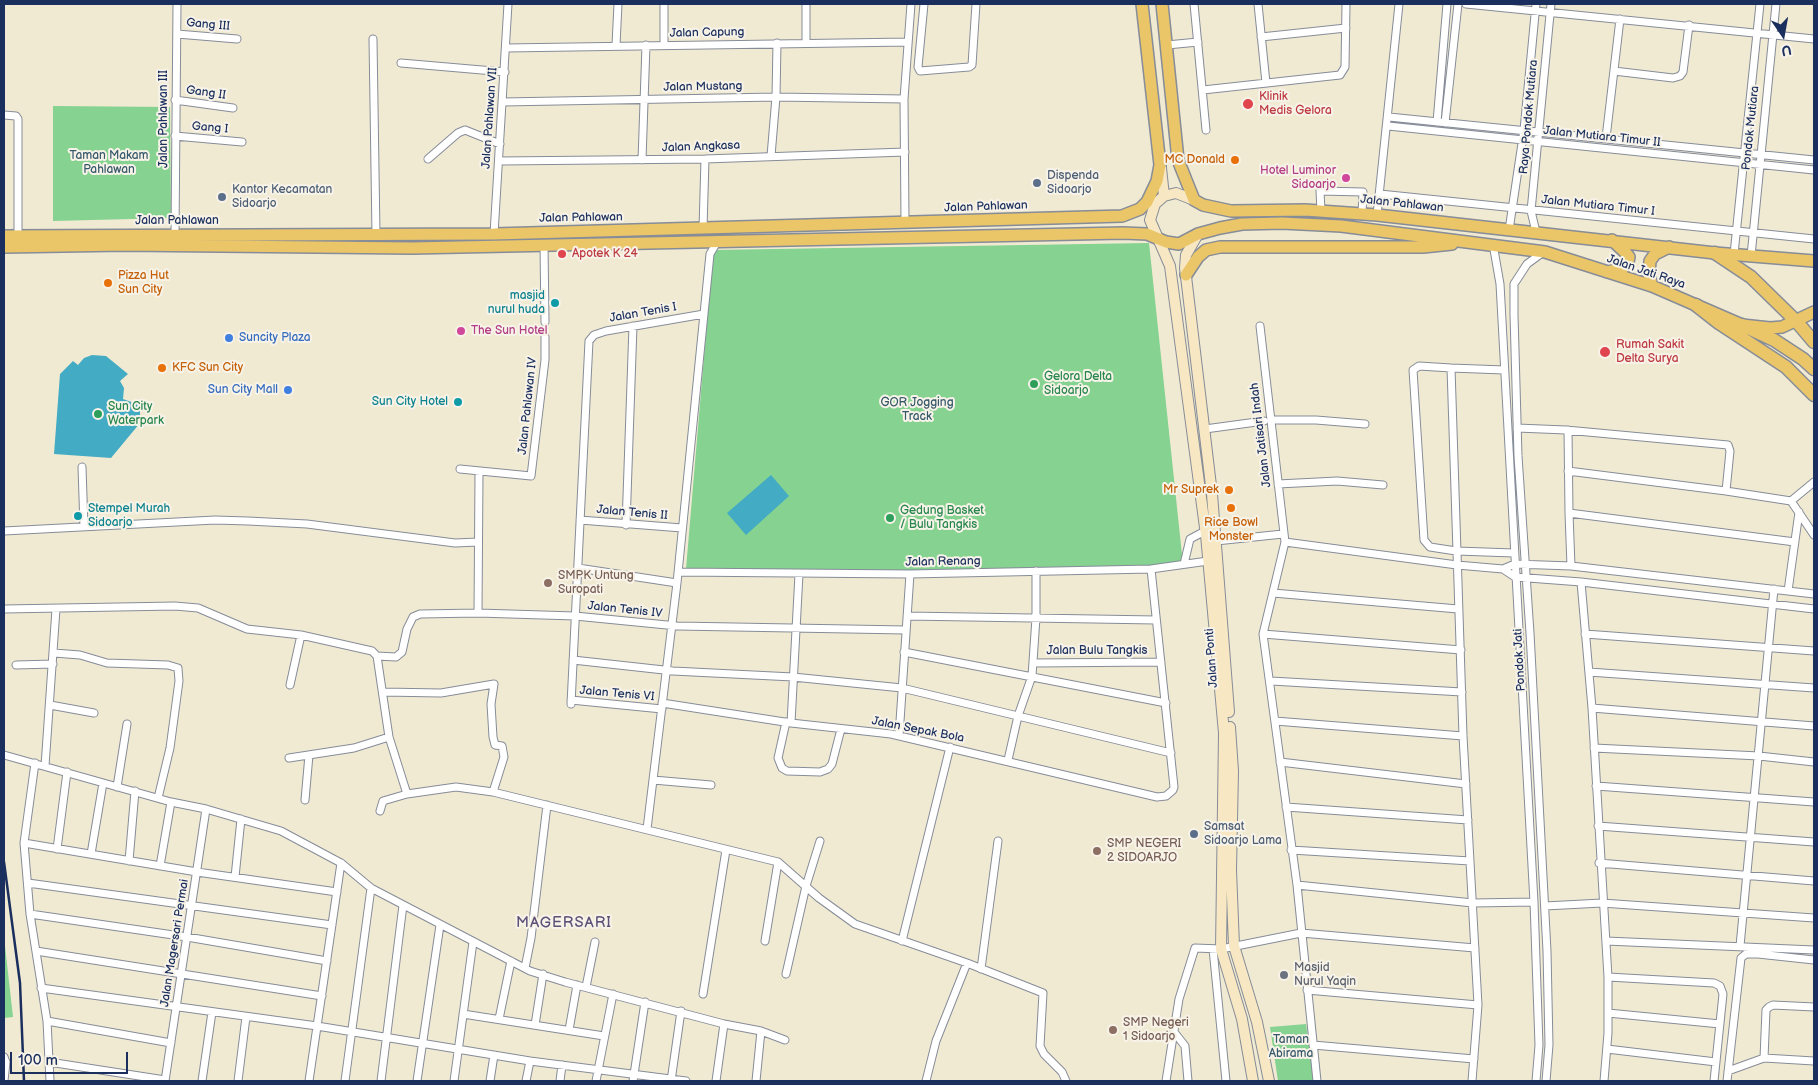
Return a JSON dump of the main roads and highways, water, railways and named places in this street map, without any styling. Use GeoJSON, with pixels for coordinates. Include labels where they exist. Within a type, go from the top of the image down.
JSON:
{"type":"FeatureCollection","features":[{"type":"Feature","properties":{"kind":"highway"},"geometry":{"type":"LineString","coordinates":[[1715,253],[1750,277],[1797,322],[1814,342]]}},
{"type":"Feature","properties":{"kind":"highway"},"geometry":{"type":"LineString","coordinates":[[1696,305],[1719,323],[1786,367],[1814,395]]}},
{"type":"Feature","properties":{"kind":"highway"},"geometry":{"type":"LineString","coordinates":[[1742,325],[1774,340],[1814,369]]}},
{"type":"Feature","properties":{"kind":"main road"},"geometry":{"type":"LineString","coordinates":[[1142,4],[1164,196],[1155,204],[1151,214],[1151,225],[1158,237]]}},
{"type":"Feature","properties":{"kind":"main road"},"geometry":{"type":"LineString","coordinates":[[1162,4],[1178,160],[1194,200]]}},
{"type":"Feature","properties":{"kind":"main road","name":"Jalan Pahlawan"},"geometry":{"type":"LineString","coordinates":[[4,247],[18,242],[175,235],[494,234],[703,224],[905,222],[1122,216],[1140,208],[1151,195],[1160,165]]}},
{"type":"Feature","properties":{"kind":"main road","name":"Jalan Pahlawan"},"geometry":{"type":"LineString","coordinates":[[1164,196],[1176,193],[1210,208],[1231,211],[1320,211],[1377,215],[1509,230]]}},
{"type":"Feature","properties":{"kind":"main road","name":"Jalan Pahlawan"},"geometry":{"type":"LineString","coordinates":[[4,236],[18,242],[412,248],[1123,232],[1158,237],[1166,242],[1179,244],[1198,234],[1242,224],[1282,223],[1341,226],[1493,244]]}},
{"type":"Feature","properties":{"kind":"main road","name":"Jalan Jati Raya"},"geometry":{"type":"LineString","coordinates":[[1509,230],[1715,253],[1814,261]]}},
{"type":"Feature","properties":{"kind":"main road","name":"Jalan Ponti"},"geometry":{"type":"LineString","coordinates":[[1198,234],[1186,255],[1186,275],[1212,494],[1233,771],[1231,870],[1234,946],[1256,1022],[1269,1081]]}},
{"type":"Feature","properties":{"kind":"main road"},"geometry":{"type":"LineString","coordinates":[[412,235],[412,248]]}},
{"type":"Feature","properties":{"kind":"main road"},"geometry":{"type":"LineString","coordinates":[[429,235],[429,247]]}},
{"type":"Feature","properties":{"kind":"main road","name":"Jalan Ponti"},"geometry":{"type":"LineString","coordinates":[[1158,237],[1170,266],[1201,496],[1224,733],[1217,949],[1242,1018],[1253,1081]]}},
{"type":"Feature","properties":{"kind":"main road"},"geometry":{"type":"LineString","coordinates":[[1606,272],[1622,268],[1628,262],[1629,257],[1612,240]]}},
{"type":"Feature","properties":{"kind":"main road"},"geometry":{"type":"LineString","coordinates":[[1186,275],[1198,257],[1206,250],[1220,247],[1423,247],[1476,242]]}},
{"type":"Feature","properties":{"kind":"main road","name":"Jalan Jati Raya"},"geometry":{"type":"LineString","coordinates":[[1493,244],[1545,252],[1652,286],[1742,325],[1770,328],[1797,322],[1814,312]]}},
{"type":"Feature","properties":{"kind":"main road"},"geometry":{"type":"LineString","coordinates":[[1652,286],[1649,274],[1650,261],[1655,254],[1668,247]]}},
{"type":"Feature","properties":{"kind":"main road"},"geometry":{"type":"LineString","coordinates":[[1201,496],[1212,494]]}},
{"type":"Feature","properties":{"kind":"water","name":"Sun City Waterpark"},"geometry":{"type":"Polygon","coordinates":[[[92,355],[106,356],[128,374],[120,381],[124,388],[123,399],[140,405],[140,423],[111,458],[54,454],[60,374],[73,361],[78,365],[84,358],[92,355]]]}},
{"type":"Feature","properties":{"kind":"water"},"geometry":{"type":"Polygon","coordinates":[[[771,475],[789,496],[746,535],[727,513],[771,475]]]}},
{"type":"Feature","properties":{"kind":"tunnel"},"geometry":{"type":"LineString","coordinates":[[545,322],[545,337]]}},
{"type":"Feature","properties":{"kind":"railway"},"geometry":{"type":"LineString","coordinates":[[4,862],[20,983],[24,1081]]}},
{"type":"Feature","properties":{"kind":"place","name":"Klinik Medis Gelora"},"geometry":{"type":"Point","coordinates":[1248,104]}},
{"type":"Feature","properties":{"kind":"place","name":"MC Donald"},"geometry":{"type":"Point","coordinates":[1235,160]}},
{"type":"Feature","properties":{"kind":"place","name":"Hotel Luminor Sidoarjo"},"geometry":{"type":"Point","coordinates":[1346,178]}},
{"type":"Feature","properties":{"kind":"place","name":"Dispenda Sidoarjo"},"geometry":{"type":"Point","coordinates":[1037,183]}},
{"type":"Feature","properties":{"kind":"place","name":"Kantor Kecamatan Sidoarjo"},"geometry":{"type":"Point","coordinates":[222,197]}},
{"type":"Feature","properties":{"kind":"place","name":"Apotek K 24"},"geometry":{"type":"Point","coordinates":[562,254]}},
{"type":"Feature","properties":{"kind":"place","name":"Pizza Hut Sun City"},"geometry":{"type":"Point","coordinates":[108,283]}},
{"type":"Feature","properties":{"kind":"place","name":"masjid nurul huda"},"geometry":{"type":"Point","coordinates":[555,303]}},
{"type":"Feature","properties":{"kind":"place","name":"The Sun Hotel"},"geometry":{"type":"Point","coordinates":[461,331]}},
{"type":"Feature","properties":{"kind":"place","name":"Suncity Plaza"},"geometry":{"type":"Point","coordinates":[229,338]}},
{"type":"Feature","properties":{"kind":"place","name":"Rumah Sakit Delta Surya"},"geometry":{"type":"Point","coordinates":[1605,352]}},
{"type":"Feature","properties":{"kind":"place","name":"KFC Sun City"},"geometry":{"type":"Point","coordinates":[162,368]}},
{"type":"Feature","properties":{"kind":"place","name":"Gelora Delta Sidoarjo"},"geometry":{"type":"Point","coordinates":[1034,384]}},
{"type":"Feature","properties":{"kind":"place","name":"Sun City Mall"},"geometry":{"type":"Point","coordinates":[288,390]}},
{"type":"Feature","properties":{"kind":"place","name":"Sun City Hotel"},"geometry":{"type":"Point","coordinates":[458,402]}},
{"type":"Feature","properties":{"kind":"place","name":"Sun City Waterpark"},"geometry":{"type":"Point","coordinates":[98,414]}},
{"type":"Feature","properties":{"kind":"place","name":"Mr Suprek"},"geometry":{"type":"Point","coordinates":[1229,490]}},
{"type":"Feature","properties":{"kind":"place","name":"Rice Bowl Monster"},"geometry":{"type":"Point","coordinates":[1231,508]}},
{"type":"Feature","properties":{"kind":"place","name":"Stempel Murah Sidoarjo"},"geometry":{"type":"Point","coordinates":[78,516]}},
{"type":"Feature","properties":{"kind":"place","name":"Gedung Basket / Bulu Tangkis"},"geometry":{"type":"Point","coordinates":[890,518]}},
{"type":"Feature","properties":{"kind":"place","name":"SMPK Untung Suropati"},"geometry":{"type":"Point","coordinates":[548,583]}},
{"type":"Feature","properties":{"kind":"place","name":"Samsat Sidoarjo Lama"},"geometry":{"type":"Point","coordinates":[1194,834]}},
{"type":"Feature","properties":{"kind":"place","name":"SMP NEGERI 2 SIDOARJO"},"geometry":{"type":"Point","coordinates":[1097,851]}},
{"type":"Feature","properties":{"kind":"place","name":"Masjid Nurul Yaqin"},"geometry":{"type":"Point","coordinates":[1284,975]}},
{"type":"Feature","properties":{"kind":"place","name":"SMP Negeri 1 Sidoarjo"},"geometry":{"type":"Point","coordinates":[1113,1030]}},
{"type":"Feature","properties":{"kind":"district","name":"MAGERSARI"},"geometry":{"type":"Point","coordinates":[564,923]}},
{"type":"Feature","properties":{"kind":"park label","name":"Taman Makam Pahlawan"},"geometry":{"type":"Point","coordinates":[109,163]}},
{"type":"Feature","properties":{"kind":"park label","name":"GOR Jogging Track"},"geometry":{"type":"Point","coordinates":[917,410]}},
{"type":"Feature","properties":{"kind":"park label","name":"Taman Abirama"},"geometry":{"type":"Point","coordinates":[1291,1047]}}]}
